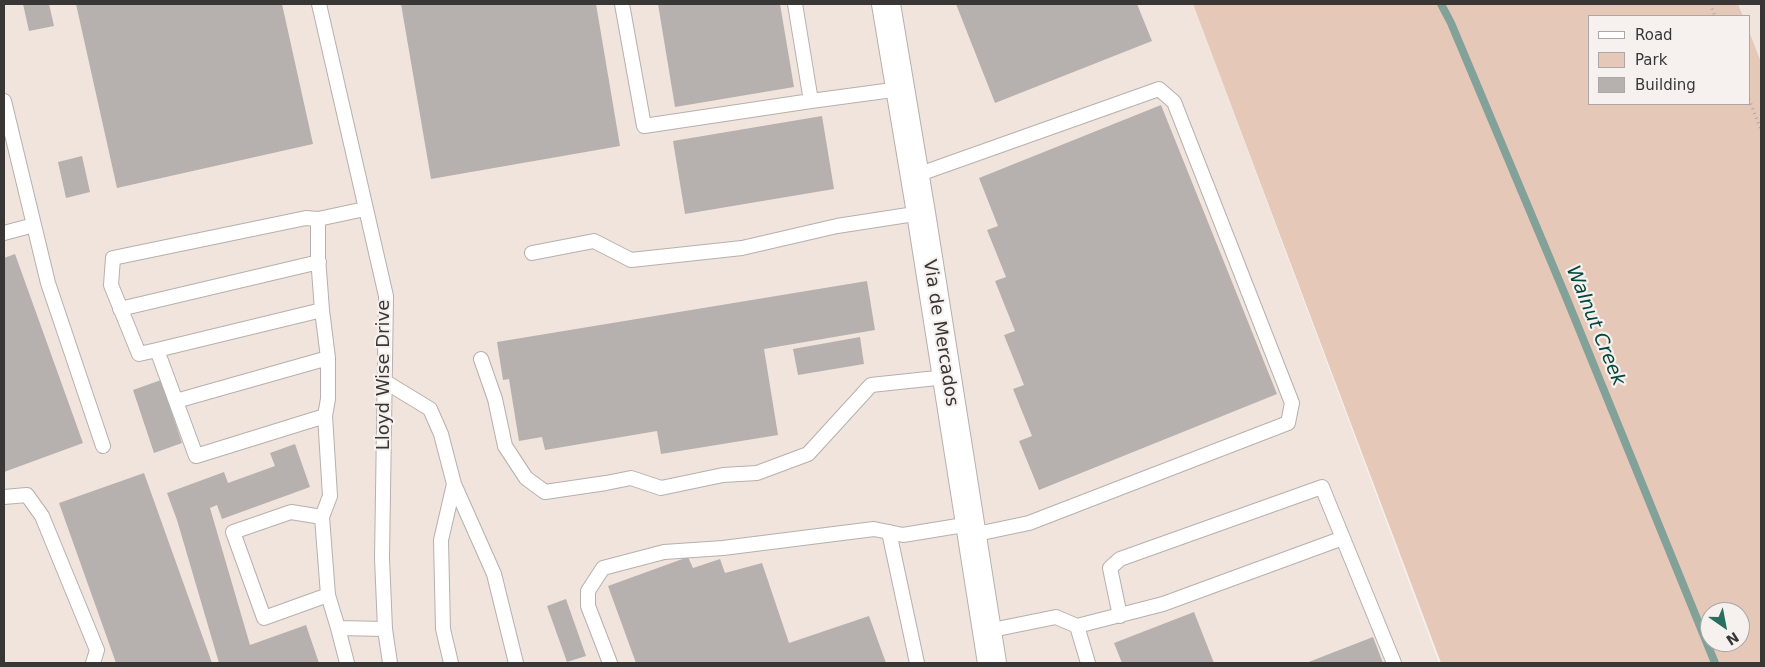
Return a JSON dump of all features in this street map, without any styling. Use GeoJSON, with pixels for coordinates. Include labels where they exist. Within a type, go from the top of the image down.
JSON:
{"type":"FeatureCollection","features":[{"type":"Feature","properties":{"kind":"street","name":"Via de Mercados"},"geometry":{"type":"LineString","coordinates":[[886,4],[992,663]]}},
{"type":"Feature","properties":{"kind":"lane","name":"Lloyd Wise Drive"},"geometry":{"type":"LineString","coordinates":[[319,4],[386,296],[382,558],[385,629],[390,663]]}},
{"type":"Feature","properties":{"kind":"lane"},"geometry":{"type":"LineString","coordinates":[[622,4],[644,126],[900,89]]}},
{"type":"Feature","properties":{"kind":"lane"},"geometry":{"type":"LineString","coordinates":[[796,4],[811,101]]}},
{"type":"Feature","properties":{"kind":"lane"},"geometry":{"type":"LineString","coordinates":[[610,663],[588,606],[588,591],[603,568],[664,552],[723,548],[874,529],[903,535],[1029,523],[1288,423],[1292,403],[1174,102],[1158,89],[914,176]]}},
{"type":"Feature","properties":{"kind":"lane"},"geometry":{"type":"LineString","coordinates":[[4,101],[48,283],[103,446]]}},
{"type":"Feature","properties":{"kind":"lane"},"geometry":{"type":"LineString","coordinates":[[322,310],[139,354],[111,285],[112,258],[306,218],[318,219],[365,209]]}},
{"type":"Feature","properties":{"kind":"lane"},"geometry":{"type":"LineString","coordinates":[[532,253],[594,241],[631,260],[742,248],[837,226],[921,213]]}},
{"type":"Feature","properties":{"kind":"lane"},"geometry":{"type":"LineString","coordinates":[[318,219],[322,310],[328,358],[328,399],[325,416],[330,496],[322,517],[328,595],[347,663]]}},
{"type":"Feature","properties":{"kind":"lane"},"geometry":{"type":"LineString","coordinates":[[4,233],[34,225]]}},
{"type":"Feature","properties":{"kind":"lane"},"geometry":{"type":"LineString","coordinates":[[120,309],[319,262]]}},
{"type":"Feature","properties":{"kind":"lane"},"geometry":{"type":"LineString","coordinates":[[157,350],[196,456],[325,416]]}},
{"type":"Feature","properties":{"kind":"lane"},"geometry":{"type":"LineString","coordinates":[[176,401],[328,358]]}},
{"type":"Feature","properties":{"kind":"lane"},"geometry":{"type":"LineString","coordinates":[[481,359],[494,398],[505,446],[526,478],[545,492],[606,484],[632,478],[661,488],[723,475],[757,473],[808,454],[871,385],[946,377]]}},
{"type":"Feature","properties":{"kind":"lane"},"geometry":{"type":"LineString","coordinates":[[384,381],[430,409],[441,434],[454,484],[494,574],[516,663]]}},
{"type":"Feature","properties":{"kind":"lane"},"geometry":{"type":"LineString","coordinates":[[451,663],[443,629],[441,540],[454,484]]}},
{"type":"Feature","properties":{"kind":"lane"},"geometry":{"type":"LineString","coordinates":[[1120,616],[1110,568],[1120,559],[1322,487],[1394,663]]}},
{"type":"Feature","properties":{"kind":"lane"},"geometry":{"type":"LineString","coordinates":[[4,498],[27,495],[42,516],[97,650],[93,663]]}},
{"type":"Feature","properties":{"kind":"lane"},"geometry":{"type":"LineString","coordinates":[[322,517],[291,512],[232,532],[264,618],[328,595]]}},
{"type":"Feature","properties":{"kind":"lane"},"geometry":{"type":"LineString","coordinates":[[889,532],[916,663]]}},
{"type":"Feature","properties":{"kind":"lane"},"geometry":{"type":"LineString","coordinates":[[987,632],[1056,617],[1077,626],[1120,616],[1163,604],[1343,538]]}},
{"type":"Feature","properties":{"kind":"lane"},"geometry":{"type":"LineString","coordinates":[[1077,626],[1088,663]]}},
{"type":"Feature","properties":{"kind":"lane"},"geometry":{"type":"LineString","coordinates":[[338,628],[385,629]]}},
{"type":"Feature","properties":{"kind":"path"},"geometry":{"type":"LineString","coordinates":[[1750,102],[1761,130]]}},
{"type":"Feature","properties":{"kind":"shaded area"},"geometry":{"type":"Polygon","coordinates":[[[4,4],[1193,4],[1439,663],[4,663],[4,4]]]}},
{"type":"Feature","properties":{"kind":"shaded area"},"geometry":{"type":"Polygon","coordinates":[[[1738,4],[1761,4],[1761,62],[1750,34],[1750,15],[1743,15],[1738,4]]]}},
{"type":"Feature","properties":{"kind":"green space"},"geometry":{"type":"Polygon","coordinates":[[[1193,4],[1738,4],[1743,15],[1588,15],[1588,105],[1750,105],[1750,34],[1761,62],[1761,663],[1441,663],[1193,4]]]}},
{"type":"Feature","properties":{"kind":"building"},"geometry":{"type":"Polygon","coordinates":[[[23,4],[49,4],[54,26],[29,31],[23,4]]]}},
{"type":"Feature","properties":{"kind":"building"},"geometry":{"type":"Polygon","coordinates":[[[76,4],[282,4],[313,144],[117,188],[76,4]]]}},
{"type":"Feature","properties":{"kind":"building"},"geometry":{"type":"Polygon","coordinates":[[[401,4],[596,4],[620,146],[431,179],[401,4]]]}},
{"type":"Feature","properties":{"kind":"building"},"geometry":{"type":"Polygon","coordinates":[[[658,4],[780,4],[794,87],[675,107],[658,4]]]}},
{"type":"Feature","properties":{"kind":"building"},"geometry":{"type":"Polygon","coordinates":[[[956,4],[1137,4],[1152,41],[995,103],[956,4]]]}},
{"type":"Feature","properties":{"kind":"building"},"geometry":{"type":"Polygon","coordinates":[[[1161,105],[1277,394],[1039,490],[1019,441],[1032,436],[1013,389],[1024,385],[1004,335],[1015,331],[995,281],[1006,277],[987,230],[998,226],[979,178],[1161,105]]]}},
{"type":"Feature","properties":{"kind":"building"},"geometry":{"type":"Polygon","coordinates":[[[822,116],[834,189],[685,214],[673,141],[822,116]]]}},
{"type":"Feature","properties":{"kind":"building"},"geometry":{"type":"Polygon","coordinates":[[[82,156],[90,192],[66,198],[58,162],[82,156]]]}},
{"type":"Feature","properties":{"kind":"building"},"geometry":{"type":"Polygon","coordinates":[[[15,254],[83,443],[4,472],[4,258],[15,254]]]}},
{"type":"Feature","properties":{"kind":"building"},"geometry":{"type":"Polygon","coordinates":[[[867,281],[875,330],[764,349],[778,435],[661,454],[657,431],[545,450],[542,437],[519,441],[509,379],[503,380],[497,342],[867,281]]]}},
{"type":"Feature","properties":{"kind":"building"},"geometry":{"type":"Polygon","coordinates":[[[860,337],[864,364],[798,375],[793,349],[860,337]]]}},
{"type":"Feature","properties":{"kind":"building"},"geometry":{"type":"Polygon","coordinates":[[[161,380],[182,443],[154,453],[133,390],[161,380]]]}},
{"type":"Feature","properties":{"kind":"building"},"geometry":{"type":"Polygon","coordinates":[[[295,444],[310,487],[222,519],[217,505],[210,508],[250,645],[306,625],[319,663],[219,663],[177,520],[167,493],[224,472],[228,483],[275,466],[270,453],[295,444]]]}},
{"type":"Feature","properties":{"kind":"building"},"geometry":{"type":"Polygon","coordinates":[[[144,473],[212,663],[116,663],[59,503],[144,473]]]}},
{"type":"Feature","properties":{"kind":"building"},"geometry":{"type":"Polygon","coordinates":[[[688,557],[693,568],[720,559],[725,573],[762,563],[789,643],[869,616],[886,663],[636,663],[608,586],[688,557]]]}},
{"type":"Feature","properties":{"kind":"building"},"geometry":{"type":"Polygon","coordinates":[[[566,599],[586,656],[567,662],[547,606],[566,599]]]}},
{"type":"Feature","properties":{"kind":"building"},"geometry":{"type":"Polygon","coordinates":[[[1194,612],[1214,663],[1122,663],[1114,643],[1194,612]]]}},
{"type":"Feature","properties":{"kind":"building"},"geometry":{"type":"Polygon","coordinates":[[[1373,637],[1383,663],[1306,663],[1373,637]]]}},
{"type":"Feature","properties":{"kind":"waterway","name":"Walnut Creek"},"geometry":{"type":"LineString","coordinates":[[1441,4],[1451,23],[1566,297],[1715,663]]}}]}
